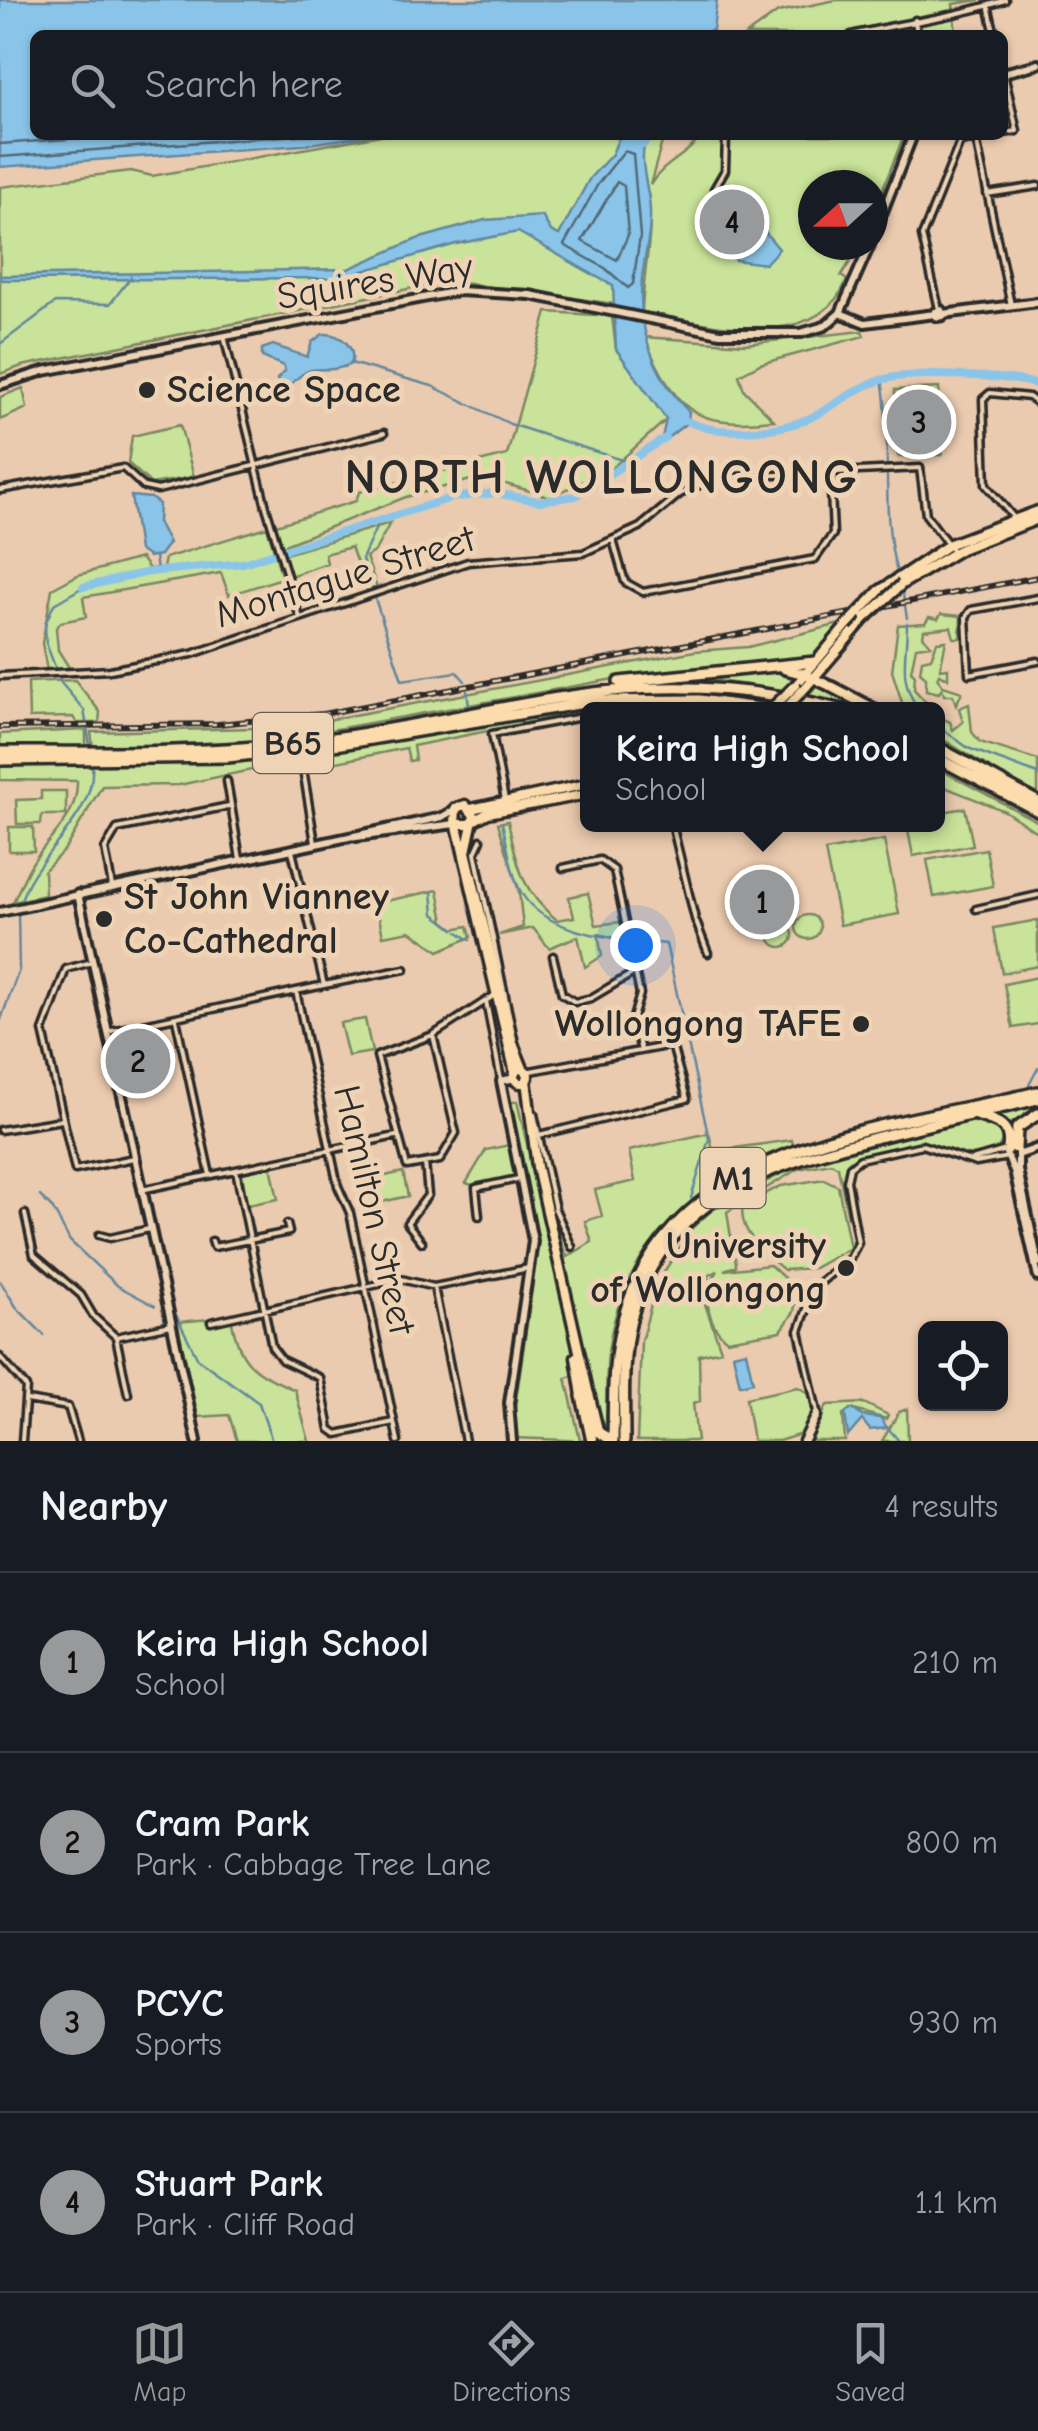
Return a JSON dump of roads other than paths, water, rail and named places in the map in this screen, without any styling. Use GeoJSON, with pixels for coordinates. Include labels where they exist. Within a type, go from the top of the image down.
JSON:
{"type":"FeatureCollection","features":[{"type":"Feature","properties":{"kind":"highway","name":"B65"},"geometry":{"type":"LineString","coordinates":[[109,756],[340,738],[614,682],[815,662]]}},
{"type":"Feature","properties":{"kind":"highway","name":"B65"},"geometry":{"type":"LineString","coordinates":[[767,668],[809,676]]}},
{"type":"Feature","properties":{"kind":"highway"},"geometry":{"type":"LineString","coordinates":[[518,702],[616,688],[687,685],[773,694],[808,702]]}},
{"type":"Feature","properties":{"kind":"highway","name":"B65"},"geometry":{"type":"LineString","coordinates":[[832,688],[860,702]]}},
{"type":"Feature","properties":{"kind":"highway"},"geometry":{"type":"LineString","coordinates":[[587,702],[651,698],[691,702]]}},
{"type":"Feature","properties":{"kind":"highway"},"geometry":{"type":"LineString","coordinates":[[512,714],[580,702]]}},
{"type":"Feature","properties":{"kind":"highway","name":"B65"},"geometry":{"type":"LineString","coordinates":[[0,756],[228,757],[299,750],[512,714],[580,708]]}},
{"type":"Feature","properties":{"kind":"highway"},"geometry":{"type":"LineString","coordinates":[[945,748],[1038,802]]}},
{"type":"Feature","properties":{"kind":"highway"},"geometry":{"type":"LineString","coordinates":[[945,762],[1038,811]]}},
{"type":"Feature","properties":{"kind":"highway","name":"M1"},"geometry":{"type":"LineString","coordinates":[[613,1441],[622,1321],[636,1283],[660,1243],[701,1200],[735,1177],[812,1146],[1038,1093]]}},
{"type":"Feature","properties":{"kind":"highway","name":"M1"},"geometry":{"type":"LineString","coordinates":[[624,1441],[625,1357],[636,1302],[656,1262],[691,1218],[734,1186],[786,1161],[973,1114],[1038,1093]]}},
{"type":"Feature","properties":{"kind":"highway"},"geometry":{"type":"LineString","coordinates":[[973,1114],[1003,1126],[1012,1152]]}},
{"type":"Feature","properties":{"kind":"highway"},"geometry":{"type":"LineString","coordinates":[[1012,1152],[1016,1128],[1038,1114]]}},
{"type":"Feature","properties":{"kind":"highway"},"geometry":{"type":"LineString","coordinates":[[586,1395],[598,1426],[607,1429],[613,1354],[622,1321]]}},
{"type":"Feature","properties":{"kind":"highway"},"geometry":{"type":"LineString","coordinates":[[586,1395],[592,1441]]}},
{"type":"Feature","properties":{"kind":"highway"},"geometry":{"type":"LineString","coordinates":[[586,1395],[598,1432],[613,1441]]}},
{"type":"Feature","properties":{"kind":"main road"},"geometry":{"type":"LineString","coordinates":[[1008,71],[1038,64]]}},
{"type":"Feature","properties":{"kind":"main road"},"geometry":{"type":"LineString","coordinates":[[888,200],[912,140]]}},
{"type":"Feature","properties":{"kind":"main road"},"geometry":{"type":"LineString","coordinates":[[863,260],[840,314],[864,323],[1038,302]]}},
{"type":"Feature","properties":{"kind":"main road","name":"Squires Way"},"geometry":{"type":"LineString","coordinates":[[0,384],[44,371],[459,290],[508,292],[754,336],[820,328],[840,314]]}},
{"type":"Feature","properties":{"kind":"main road"},"geometry":{"type":"LineString","coordinates":[[792,702],[806,687],[815,662],[883,588],[907,570],[1038,512]]}},
{"type":"Feature","properties":{"kind":"main road"},"geometry":{"type":"LineString","coordinates":[[780,702],[827,662],[865,618],[902,584],[952,548],[1038,519]]}},
{"type":"Feature","properties":{"kind":"main road"},"geometry":{"type":"LineString","coordinates":[[827,662],[825,675],[832,688]]}},
{"type":"Feature","properties":{"kind":"main road","name":"B65"},"geometry":{"type":"LineString","coordinates":[[809,676],[832,688]]}},
{"type":"Feature","properties":{"kind":"main road"},"geometry":{"type":"LineString","coordinates":[[0,912],[442,817],[462,805],[471,808],[580,786]]}},
{"type":"Feature","properties":{"kind":"main road"},"geometry":{"type":"LineString","coordinates":[[344,837],[472,823],[488,814],[580,795]]}},
{"type":"Feature","properties":{"kind":"main road"},"geometry":{"type":"LineString","coordinates":[[471,808],[472,823],[465,846],[521,1076],[536,1167],[586,1395]]}},
{"type":"Feature","properties":{"kind":"main road"},"geometry":{"type":"LineString","coordinates":[[454,810],[490,998],[521,1076]]}},
{"type":"Feature","properties":{"kind":"main road"},"geometry":{"type":"LineString","coordinates":[[78,894],[197,1441]]}},
{"type":"Feature","properties":{"kind":"main road"},"geometry":{"type":"LineString","coordinates":[[512,1441],[509,1403],[532,1227],[501,1081],[521,1076]]}},
{"type":"Feature","properties":{"kind":"main road"},"geometry":{"type":"LineString","coordinates":[[1012,1152],[1035,1149]]}},
{"type":"Feature","properties":{"kind":"main road"},"geometry":{"type":"LineString","coordinates":[[1012,1152],[1038,1263]]}},
{"type":"Feature","properties":{"kind":"main road"},"geometry":{"type":"LineString","coordinates":[[1012,1152],[1038,1277]]}},
{"type":"Feature","properties":{"kind":"street"},"geometry":{"type":"LineString","coordinates":[[872,30],[989,8],[1004,0]]}},
{"type":"Feature","properties":{"kind":"street"},"geometry":{"type":"LineString","coordinates":[[989,8],[994,30]]}},
{"type":"Feature","properties":{"kind":"street"},"geometry":{"type":"LineString","coordinates":[[915,20],[916,30]]}},
{"type":"Feature","properties":{"kind":"street"},"geometry":{"type":"LineString","coordinates":[[1008,92],[1017,130],[1008,132]]}},
{"type":"Feature","properties":{"kind":"street"},"geometry":{"type":"LineString","coordinates":[[714,189],[725,170],[726,140]]}},
{"type":"Feature","properties":{"kind":"street"},"geometry":{"type":"LineString","coordinates":[[939,312],[922,236],[960,142],[971,140]]}},
{"type":"Feature","properties":{"kind":"street"},"geometry":{"type":"LineString","coordinates":[[976,140],[1011,305]]}},
{"type":"Feature","properties":{"kind":"street"},"geometry":{"type":"LineString","coordinates":[[987,194],[1038,186]]}},
{"type":"Feature","properties":{"kind":"street"},"geometry":{"type":"LineString","coordinates":[[224,336],[272,527],[300,618]]}},
{"type":"Feature","properties":{"kind":"street"},"geometry":{"type":"LineString","coordinates":[[1017,520],[986,484],[986,394],[1029,397],[1038,404]]}},
{"type":"Feature","properties":{"kind":"street"},"geometry":{"type":"LineString","coordinates":[[0,490],[123,468],[144,487],[158,490],[384,433]]}},
{"type":"Feature","properties":{"kind":"street","name":"Montague Street"},"geometry":{"type":"LineString","coordinates":[[0,676],[73,674],[192,654],[477,560],[566,556],[640,528],[689,488],[714,478],[918,467],[924,473],[926,514],[952,548]]}},
{"type":"Feature","properties":{"kind":"street"},"geometry":{"type":"LineString","coordinates":[[614,540],[625,582],[643,592],[815,559],[833,534],[830,470]]}},
{"type":"Feature","properties":{"kind":"street"},"geometry":{"type":"LineString","coordinates":[[1038,598],[971,610],[966,617],[969,674],[1038,660]]}},
{"type":"Feature","properties":{"kind":"street"},"geometry":{"type":"LineString","coordinates":[[506,802],[492,734],[580,717]]}},
{"type":"Feature","properties":{"kind":"street"},"geometry":{"type":"LineString","coordinates":[[302,762],[315,843]]}},
{"type":"Feature","properties":{"kind":"street"},"geometry":{"type":"LineString","coordinates":[[226,782],[240,859]]}},
{"type":"Feature","properties":{"kind":"street"},"geometry":{"type":"LineString","coordinates":[[112,886],[105,849],[117,830],[229,806]]}},
{"type":"Feature","properties":{"kind":"street"},"geometry":{"type":"LineString","coordinates":[[674,832],[694,920],[708,953]]}},
{"type":"Feature","properties":{"kind":"street"},"geometry":{"type":"LineString","coordinates":[[481,840],[474,850],[517,1040],[514,1052]]}},
{"type":"Feature","properties":{"kind":"street"},"geometry":{"type":"LineString","coordinates":[[291,848],[324,985]]}},
{"type":"Feature","properties":{"kind":"street"},"geometry":{"type":"LineString","coordinates":[[562,868],[600,860],[614,870],[640,994],[633,1018],[641,1051]]}},
{"type":"Feature","properties":{"kind":"street"},"geometry":{"type":"LineString","coordinates":[[472,875],[481,880]]}},
{"type":"Feature","properties":{"kind":"street"},"geometry":{"type":"LineString","coordinates":[[976,909],[1038,895]]}},
{"type":"Feature","properties":{"kind":"street"},"geometry":{"type":"LineString","coordinates":[[554,956],[562,994],[575,1002],[591,998],[635,972]]}},
{"type":"Feature","properties":{"kind":"street"},"geometry":{"type":"LineString","coordinates":[[92,962],[66,968],[44,1026],[62,1120],[75,1170],[134,1158]]}},
{"type":"Feature","properties":{"kind":"street"},"geometry":{"type":"LineString","coordinates":[[107,1032],[405,968]]}},
{"type":"Feature","properties":{"kind":"street","name":"Hamilton Street"},"geometry":{"type":"LineString","coordinates":[[296,992],[338,1186],[350,1213],[398,1441]]}},
{"type":"Feature","properties":{"kind":"street"},"geometry":{"type":"LineString","coordinates":[[432,1034],[456,1134],[440,1160],[403,1164],[377,1056],[432,1034],[490,998],[501,1081]]}},
{"type":"Feature","properties":{"kind":"street"},"geometry":{"type":"LineString","coordinates":[[176,1018],[210,1175]]}},
{"type":"Feature","properties":{"kind":"street"},"geometry":{"type":"LineString","coordinates":[[521,1076],[672,1045],[687,1099],[684,1104],[539,1135]]}},
{"type":"Feature","properties":{"kind":"street"},"geometry":{"type":"LineString","coordinates":[[531,1094],[555,1209],[572,1247]]}},
{"type":"Feature","properties":{"kind":"street"},"geometry":{"type":"LineString","coordinates":[[0,1130],[62,1120]]}},
{"type":"Feature","properties":{"kind":"street"},"geometry":{"type":"LineString","coordinates":[[141,1190],[396,1136]]}},
{"type":"Feature","properties":{"kind":"street"},"geometry":{"type":"LineString","coordinates":[[804,1441],[817,1411],[800,1351],[799,1331],[815,1287],[852,1256],[858,1243],[847,1181],[850,1167],[864,1158],[925,1145],[967,1161],[1012,1152]]}},
{"type":"Feature","properties":{"kind":"street"},"geometry":{"type":"LineString","coordinates":[[422,1242],[407,1223],[428,1195],[425,1163]]}},
{"type":"Feature","properties":{"kind":"street"},"geometry":{"type":"LineString","coordinates":[[236,1170],[272,1348],[282,1360],[320,1378],[330,1429],[337,1434],[394,1422]]}},
{"type":"Feature","properties":{"kind":"street"},"geometry":{"type":"LineString","coordinates":[[479,1216],[476,1188],[522,1178]]}},
{"type":"Feature","properties":{"kind":"street"},"geometry":{"type":"LineString","coordinates":[[24,1214],[34,1255],[81,1295],[94,1317],[116,1337],[128,1394]]}},
{"type":"Feature","properties":{"kind":"street"},"geometry":{"type":"LineString","coordinates":[[287,1224],[290,1239]]}},
{"type":"Feature","properties":{"kind":"street"},"geometry":{"type":"LineString","coordinates":[[99,1235],[110,1238],[149,1229]]}},
{"type":"Feature","properties":{"kind":"street"},"geometry":{"type":"LineString","coordinates":[[214,1247],[288,1232]]}},
{"type":"Feature","properties":{"kind":"street"},"geometry":{"type":"LineString","coordinates":[[212,1322],[401,1279],[434,1287],[529,1268]]}},
{"type":"Feature","properties":{"kind":"street"},"geometry":{"type":"LineString","coordinates":[[434,1287],[464,1441]]}},
{"type":"Feature","properties":{"kind":"street"},"geometry":{"type":"LineString","coordinates":[[116,1337],[172,1325]]}},
{"type":"Feature","properties":{"kind":"street"},"geometry":{"type":"LineString","coordinates":[[0,1357],[26,1386],[22,1441]]}},
{"type":"Feature","properties":{"kind":"street"},"geometry":{"type":"LineString","coordinates":[[27,1400],[68,1407],[78,1441]]}},
{"type":"Feature","properties":{"kind":"water"},"geometry":{"type":"Polygon","coordinates":[[[0,0],[717,0],[713,30],[30,30],[30,140],[336,140],[0,167],[0,0]]]}},
{"type":"Feature","properties":{"kind":"water"},"geometry":{"type":"Polygon","coordinates":[[[618,140],[646,140],[643,153],[650,218],[641,305],[655,362],[689,412],[688,422],[661,443],[666,419],[616,349],[613,286],[518,232],[456,244],[339,278],[0,280],[0,276],[348,269],[417,239],[485,220],[542,216],[551,231],[559,235],[590,178],[612,154],[618,140]]]}},
{"type":"Feature","properties":{"kind":"water"},"geometry":{"type":"Polygon","coordinates":[[[765,232],[779,249],[765,264],[735,260],[724,250],[730,238],[765,232]]]}},
{"type":"Feature","properties":{"kind":"water"},"geometry":{"type":"Polygon","coordinates":[[[323,334],[346,342],[352,352],[351,364],[311,370],[287,389],[280,388],[277,379],[285,371],[284,366],[262,357],[262,349],[273,345],[307,357],[312,342],[323,334]]]}},
{"type":"Feature","properties":{"kind":"water"},"geometry":{"type":"Polygon","coordinates":[[[131,496],[151,498],[159,504],[158,522],[169,543],[160,555],[149,557],[139,550],[131,496]]]}},
{"type":"Feature","properties":{"kind":"water"},"geometry":{"type":"Polygon","coordinates":[[[746,1351],[753,1382],[740,1385],[733,1354],[746,1351]]]}},
{"type":"Feature","properties":{"kind":"water"},"geometry":{"type":"Polygon","coordinates":[[[853,1409],[862,1416],[881,1418],[887,1428],[870,1430],[862,1420],[848,1436],[845,1413],[853,1409]]]}},
{"type":"Feature","properties":{"kind":"waterway"},"geometry":{"type":"LineString","coordinates":[[635,144],[643,145],[646,140]]}},
{"type":"Feature","properties":{"kind":"waterway"},"geometry":{"type":"LineString","coordinates":[[0,344],[55,303],[110,304],[131,277]]}},
{"type":"Feature","properties":{"kind":"waterway"},"geometry":{"type":"LineString","coordinates":[[351,363],[432,386],[510,424],[628,462]]}},
{"type":"Feature","properties":{"kind":"waterway"},"geometry":{"type":"LineString","coordinates":[[682,418],[728,430],[781,427],[810,418],[875,382],[899,377],[986,377],[1038,385]]}},
{"type":"Feature","properties":{"kind":"waterway"},"geometry":{"type":"LineString","coordinates":[[882,379],[889,528],[898,576]]}},
{"type":"Feature","properties":{"kind":"waterway"},"geometry":{"type":"LineString","coordinates":[[83,587],[149,572],[243,563],[451,498],[495,493],[539,501],[576,496],[665,438]]}},
{"type":"Feature","properties":{"kind":"waterway"},"geometry":{"type":"LineString","coordinates":[[380,519],[362,559],[402,680],[457,672],[465,681]]}},
{"type":"Feature","properties":{"kind":"waterway"},"geometry":{"type":"LineString","coordinates":[[155,556],[157,571]]}},
{"type":"Feature","properties":{"kind":"waterway"},"geometry":{"type":"LineString","coordinates":[[83,587],[54,604],[45,624],[46,643],[61,683],[84,710],[91,751]]}},
{"type":"Feature","properties":{"kind":"waterway"},"geometry":{"type":"LineString","coordinates":[[902,589],[907,618]]}},
{"type":"Feature","properties":{"kind":"waterway"},"geometry":{"type":"LineString","coordinates":[[907,623],[906,678],[914,702]]}},
{"type":"Feature","properties":{"kind":"waterway"},"geometry":{"type":"LineString","coordinates":[[467,691],[469,706]]}},
{"type":"Feature","properties":{"kind":"waterway"},"geometry":{"type":"LineString","coordinates":[[945,731],[968,748],[1038,774]]}},
{"type":"Feature","properties":{"kind":"waterway"},"geometry":{"type":"LineString","coordinates":[[20,904],[37,868],[85,802],[92,764]]}},
{"type":"Feature","properties":{"kind":"waterway"},"geometry":{"type":"LineString","coordinates":[[502,823],[517,884],[532,907],[547,918],[586,933],[666,944],[709,1139],[691,1198]]}},
{"type":"Feature","properties":{"kind":"waterway"},"geometry":{"type":"LineString","coordinates":[[432,892],[434,914],[454,929]]}},
{"type":"Feature","properties":{"kind":"waterway"},"geometry":{"type":"LineString","coordinates":[[0,1022],[19,970],[18,912]]}},
{"type":"Feature","properties":{"kind":"waterway"},"geometry":{"type":"LineString","coordinates":[[458,932],[470,940]]}},
{"type":"Feature","properties":{"kind":"waterway"},"geometry":{"type":"LineString","coordinates":[[1029,1085],[1038,1068]]}},
{"type":"Feature","properties":{"kind":"waterway"},"geometry":{"type":"LineString","coordinates":[[1034,1106],[1035,1110]]}},
{"type":"Feature","properties":{"kind":"waterway"},"geometry":{"type":"LineString","coordinates":[[40,1196],[53,1209],[70,1241],[118,1286],[155,1306]]}},
{"type":"Feature","properties":{"kind":"waterway"},"geometry":{"type":"LineString","coordinates":[[0,1281],[17,1308],[44,1335]]}},
{"type":"Feature","properties":{"kind":"waterway"},"geometry":{"type":"LineString","coordinates":[[175,1313],[198,1359],[259,1403],[272,1441]]}},
{"type":"Feature","properties":{"kind":"waterway"},"geometry":{"type":"LineString","coordinates":[[887,1427],[899,1441]]}},
{"type":"Feature","properties":{"kind":"railway"},"geometry":{"type":"LineString","coordinates":[[0,727],[218,724],[323,714],[1038,577]]}},
{"type":"Feature","properties":{"kind":"place","name":"Stuart Park"},"geometry":{"type":"Point","coordinates":[732,222]}},
{"type":"Feature","properties":{"kind":"place","name":"Science Space"},"geometry":{"type":"Point","coordinates":[147,390]}},
{"type":"Feature","properties":{"kind":"place","name":"PCYC"},"geometry":{"type":"Point","coordinates":[919,422]}},
{"type":"Feature","properties":{"kind":"place","name":"Keira High School"},"geometry":{"type":"Point","coordinates":[762,902]}},
{"type":"Feature","properties":{"kind":"place","name":"St John Vianney Co-Cathedral"},"geometry":{"type":"Point","coordinates":[104,919]}},
{"type":"Feature","properties":{"kind":"place","name":"Wollongong TAFE"},"geometry":{"type":"Point","coordinates":[861,1024]}},
{"type":"Feature","properties":{"kind":"place","name":"Cram Park"},"geometry":{"type":"Point","coordinates":[138,1061]}},
{"type":"Feature","properties":{"kind":"place","name":"University of Wollongong"},"geometry":{"type":"Point","coordinates":[846,1268]}},
{"type":"Feature","properties":{"kind":"district","name":"NORTH WOLLONGONG"},"geometry":{"type":"Point","coordinates":[602,477]}}]}
